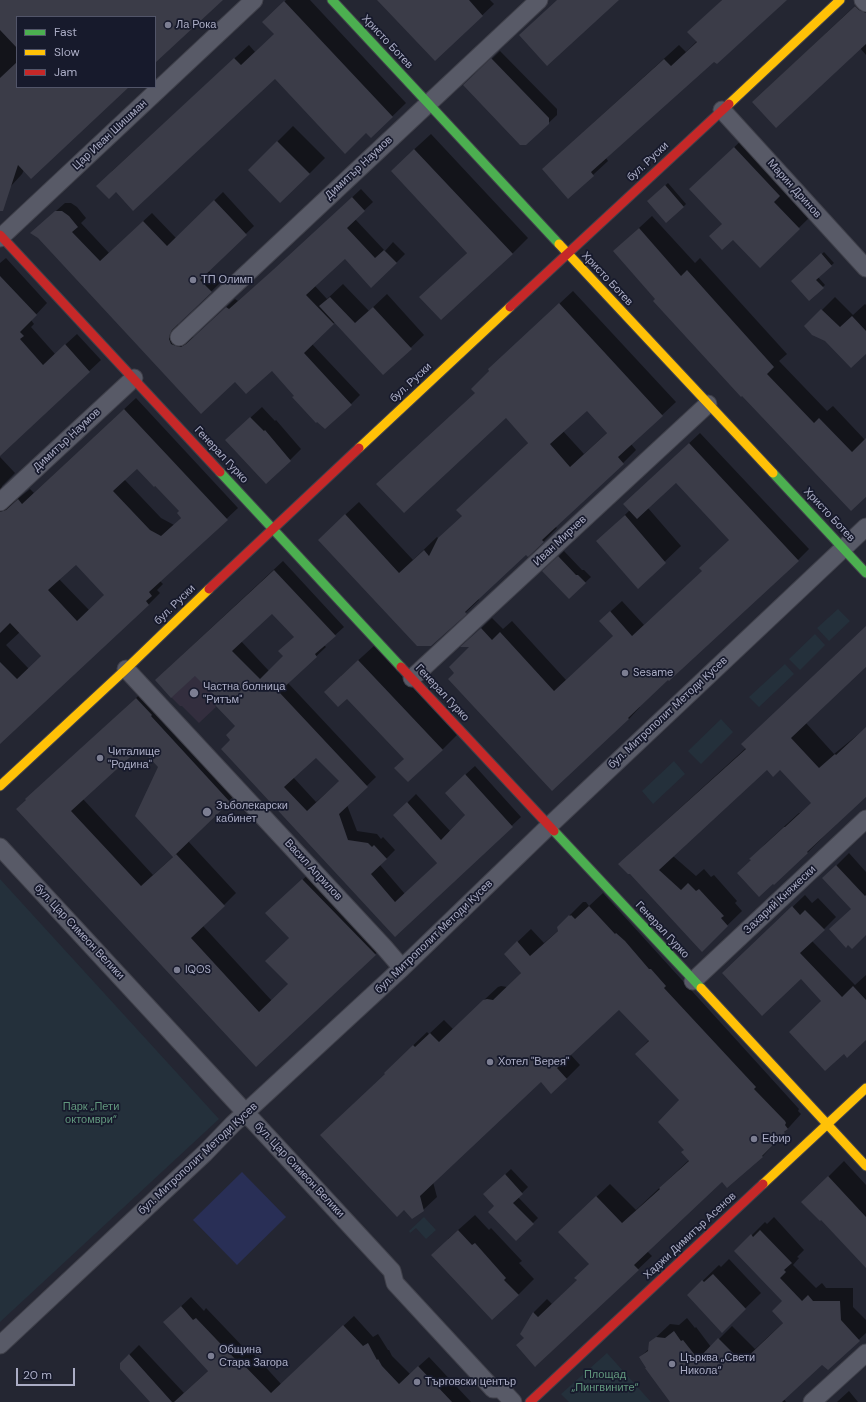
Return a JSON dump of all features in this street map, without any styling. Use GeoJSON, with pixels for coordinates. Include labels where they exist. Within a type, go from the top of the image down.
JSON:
{"type":"FeatureCollection","features":[{"type":"Feature","properties":{"kind":"street","name":"Цар Иван Шишман"},"geometry":{"type":"LineString","coordinates":[[0,237],[254,0]]}},
{"type":"Feature","properties":{"kind":"street","name":"Христо Ботев"},"geometry":{"type":"LineString","coordinates":[[332,0],[866,573]]}},
{"type":"Feature","properties":{"kind":"street","name":"Димитър Наумов"},"geometry":{"type":"LineString","coordinates":[[179,337],[539,0]]}},
{"type":"Feature","properties":{"kind":"street","name":"бул. Руски"},"geometry":{"type":"LineString","coordinates":[[0,786],[126,669],[273,528],[840,0]]}},
{"type":"Feature","properties":{"kind":"street"},"geometry":{"type":"LineString","coordinates":[[863,0],[866,4]]}},
{"type":"Feature","properties":{"kind":"street","name":"Марин Дринов"},"geometry":{"type":"LineString","coordinates":[[722,110],[866,268]]}},
{"type":"Feature","properties":{"kind":"street","name":"Генерал Гурко"},"geometry":{"type":"LineString","coordinates":[[0,237],[134,378],[866,1166]]}},
{"type":"Feature","properties":{"kind":"street","name":"Димитър Наумов"},"geometry":{"type":"LineString","coordinates":[[0,502],[134,378]]}},
{"type":"Feature","properties":{"kind":"street","name":"Иван Мирчев"},"geometry":{"type":"LineString","coordinates":[[412,678],[708,404]]}},
{"type":"Feature","properties":{"kind":"street","name":"бул. Митрополит Методи Кусев"},"geometry":{"type":"LineString","coordinates":[[0,1345],[402,968],[549,826],[866,527]]}},
{"type":"Feature","properties":{"kind":"street","name":"Васил Априлов"},"geometry":{"type":"LineString","coordinates":[[126,669],[402,968]]}},
{"type":"Feature","properties":{"kind":"street","name":"Захарий Княжески"},"geometry":{"type":"LineString","coordinates":[[693,981],[866,819]]}},
{"type":"Feature","properties":{"kind":"street","name":"бул. Цар Симеон Велики"},"geometry":{"type":"LineString","coordinates":[[0,847],[392,1271],[395,1283],[492,1389],[501,1389],[513,1402]]}},
{"type":"Feature","properties":{"kind":"street","name":"Хаджи Димитър Асенов"},"geometry":{"type":"LineString","coordinates":[[534,1401],[866,1088]]}},
{"type":"Feature","properties":{"kind":"street"},"geometry":{"type":"LineString","coordinates":[[812,1402],[866,1353]]}},
{"type":"Feature","properties":{"kind":"shaded area","name":"Частна болница \"Ритъм\""},"geometry":{"type":"Polygon","coordinates":[[[200,671],[207,688],[219,700],[214,704],[216,707],[199,723],[171,697],[200,671]]]}},
{"type":"Feature","properties":{"kind":"green space"},"geometry":{"type":"Polygon","coordinates":[[[838,609],[850,621],[829,641],[817,628],[838,609]]]}},
{"type":"Feature","properties":{"kind":"green space"},"geometry":{"type":"Polygon","coordinates":[[[815,634],[825,645],[800,670],[789,659],[815,634]]]}},
{"type":"Feature","properties":{"kind":"green space"},"geometry":{"type":"Polygon","coordinates":[[[785,664],[794,674],[759,707],[749,697],[785,664]]]}},
{"type":"Feature","properties":{"kind":"green space"},"geometry":{"type":"Polygon","coordinates":[[[721,719],[733,732],[701,764],[688,751],[721,719]]]}},
{"type":"Feature","properties":{"kind":"green space"},"geometry":{"type":"Polygon","coordinates":[[[674,761],[685,774],[653,804],[642,791],[674,761]]]}},
{"type":"Feature","properties":{"kind":"green space","name":"Парк „Пети октомври“"},"geometry":{"type":"Polygon","coordinates":[[[0,879],[219,1119],[0,1322],[0,879]]]}},
{"type":"Feature","properties":{"kind":"green space"},"geometry":{"type":"Polygon","coordinates":[[[424,1217],[436,1230],[426,1239],[416,1228],[410,1233],[409,1231],[424,1217]]]}},
{"type":"Feature","properties":{"kind":"green space","name":"Площад „Пингвините“"},"geometry":{"type":"Polygon","coordinates":[[[607,1353],[651,1402],[569,1402],[561,1394],[607,1353]]]}},
{"type":"Feature","properties":{"kind":"water"},"geometry":{"type":"Polygon","coordinates":[[[242,1172],[286,1217],[237,1265],[193,1220],[242,1172]]]}},
{"type":"Feature","properties":{"kind":"building"},"geometry":{"type":"Polygon","coordinates":[[[0,0],[223,0],[156,62],[156,16],[16,16],[16,47],[0,30],[0,0]]]}},
{"type":"Feature","properties":{"kind":"building"},"geometry":{"type":"Polygon","coordinates":[[[377,0],[469,0],[483,16],[435,61],[377,0]]]}},
{"type":"Feature","properties":{"kind":"building"},"geometry":{"type":"Polygon","coordinates":[[[557,0],[619,0],[547,66],[519,35],[557,0]]]}},
{"type":"Feature","properties":{"kind":"building"},"geometry":{"type":"Polygon","coordinates":[[[722,0],[787,0],[717,64],[714,62],[591,172],[594,176],[568,199],[542,169],[664,59],[671,66],[697,42],[687,32],[722,0]]]}},
{"type":"Feature","properties":{"kind":"building"},"geometry":{"type":"Polygon","coordinates":[[[284,1],[393,117],[371,138],[366,133],[345,154],[275,79],[133,211],[116,192],[109,199],[96,186],[234,58],[241,65],[274,34],[262,22],[284,1]]]}},
{"type":"Feature","properties":{"kind":"building"},"geometry":{"type":"Polygon","coordinates":[[[855,6],[859,10],[866,13],[866,44],[776,128],[752,102],[855,6]]]}},
{"type":"Feature","properties":{"kind":"building"},"geometry":{"type":"Polygon","coordinates":[[[491,58],[549,118],[549,124],[526,145],[520,145],[463,85],[491,58]]]}},
{"type":"Feature","properties":{"kind":"building"},"geometry":{"type":"Polygon","coordinates":[[[16,63],[16,88],[128,88],[31,179],[18,165],[3,211],[0,211],[0,78],[16,63]]]}},
{"type":"Feature","properties":{"kind":"building"},"geometry":{"type":"Polygon","coordinates":[[[277,141],[310,174],[280,203],[248,170],[277,141]]]}},
{"type":"Feature","properties":{"kind":"building"},"geometry":{"type":"Polygon","coordinates":[[[734,147],[780,196],[774,202],[800,229],[760,268],[733,240],[722,250],[709,236],[722,224],[689,189],[734,147]]]}},
{"type":"Feature","properties":{"kind":"building"},"geometry":{"type":"Polygon","coordinates":[[[414,149],[513,254],[441,320],[419,297],[467,253],[391,171],[414,149]]]}},
{"type":"Feature","properties":{"kind":"building"},"geometry":{"type":"Polygon","coordinates":[[[665,185],[684,207],[666,223],[647,201],[665,185]]]}},
{"type":"Feature","properties":{"kind":"building"},"geometry":{"type":"Polygon","coordinates":[[[352,197],[365,211],[347,228],[375,258],[384,250],[397,263],[371,288],[345,259],[306,295],[334,324],[304,353],[352,405],[325,429],[317,422],[316,423],[292,397],[294,396],[272,371],[246,394],[235,382],[201,414],[38,238],[30,233],[55,211],[62,211],[69,216],[78,227],[72,232],[100,261],[143,221],[167,246],[214,200],[247,235],[200,280],[212,292],[172,330],[169,339],[171,344],[181,347],[226,307],[229,309],[352,197]]]}},
{"type":"Feature","properties":{"kind":"building"},"geometry":{"type":"Polygon","coordinates":[[[639,228],[681,276],[687,270],[774,367],[767,374],[814,423],[819,418],[852,452],[866,438],[866,497],[851,511],[742,396],[741,397],[653,301],[655,299],[613,251],[639,228]]]}},
{"type":"Feature","properties":{"kind":"building"},"geometry":{"type":"Polygon","coordinates":[[[821,253],[832,266],[816,280],[824,288],[809,301],[791,281],[821,253]]]}},
{"type":"Feature","properties":{"kind":"building"},"geometry":{"type":"Polygon","coordinates":[[[0,276],[37,315],[20,332],[24,336],[20,339],[43,365],[65,344],[90,372],[0,456],[0,276]]]}},
{"type":"Feature","properties":{"kind":"building"},"geometry":{"type":"Polygon","coordinates":[[[330,297],[355,323],[373,307],[412,349],[383,375],[319,306],[330,297]]]}},
{"type":"Feature","properties":{"kind":"building"},"geometry":{"type":"Polygon","coordinates":[[[559,303],[663,416],[618,457],[624,464],[542,540],[544,542],[528,557],[526,555],[465,612],[467,614],[431,646],[417,646],[318,540],[345,514],[399,573],[424,550],[429,556],[438,538],[462,516],[456,510],[528,443],[506,418],[404,513],[376,484],[475,393],[471,389],[489,371],[488,369],[559,303]],[[587,411],[550,444],[570,467],[607,433],[587,411]]]}},
{"type":"Feature","properties":{"kind":"building"},"geometry":{"type":"Polygon","coordinates":[[[821,309],[840,327],[852,316],[866,331],[866,354],[851,368],[825,341],[812,335],[804,326],[821,309]]]}},
{"type":"Feature","properties":{"kind":"building"},"geometry":{"type":"Polygon","coordinates":[[[124,409],[228,520],[149,592],[152,596],[146,601],[149,605],[0,744],[0,662],[17,679],[41,656],[10,623],[0,633],[0,512],[6,510],[18,499],[22,504],[124,409]],[[137,469],[113,491],[150,530],[161,536],[181,518],[177,513],[179,511],[137,469]],[[76,565],[48,590],[77,621],[104,595],[76,565]]]}},
{"type":"Feature","properties":{"kind":"building"},"geometry":{"type":"Polygon","coordinates":[[[250,417],[264,431],[265,430],[291,461],[266,484],[225,440],[250,417]]]}},
{"type":"Feature","properties":{"kind":"building"},"geometry":{"type":"Polygon","coordinates":[[[689,443],[799,561],[669,681],[668,680],[628,718],[629,719],[552,791],[448,679],[454,673],[449,667],[469,647],[460,647],[481,628],[492,640],[500,632],[554,691],[613,636],[599,621],[610,611],[632,636],[702,571],[699,568],[729,540],[676,483],[637,519],[623,504],[689,443]]]}},
{"type":"Feature","properties":{"kind":"building"},"geometry":{"type":"Polygon","coordinates":[[[625,515],[666,563],[638,589],[596,541],[625,515]]]}},
{"type":"Feature","properties":{"kind":"building"},"geometry":{"type":"Polygon","coordinates":[[[558,556],[586,583],[569,599],[542,571],[558,556]]]}},
{"type":"Feature","properties":{"kind":"building"},"geometry":{"type":"Polygon","coordinates":[[[274,570],[336,636],[315,654],[317,657],[279,692],[368,787],[339,814],[348,840],[368,843],[372,847],[374,845],[387,859],[371,874],[395,902],[437,863],[393,815],[407,802],[441,840],[465,815],[445,793],[465,774],[513,827],[395,937],[221,749],[230,740],[226,735],[235,726],[214,704],[219,700],[195,676],[171,698],[155,680],[274,570]],[[272,614],[232,651],[260,679],[283,656],[278,651],[294,637],[272,614]],[[316,758],[284,787],[307,811],[339,781],[316,758]]]}},
{"type":"Feature","properties":{"kind":"building"},"geometry":{"type":"Polygon","coordinates":[[[866,626],[866,667],[791,738],[819,768],[835,754],[836,755],[866,727],[866,797],[774,885],[773,884],[759,897],[737,873],[751,860],[749,859],[811,803],[780,770],[773,777],[767,770],[659,870],[681,890],[688,883],[696,891],[699,889],[724,916],[721,918],[728,926],[702,952],[630,874],[628,874],[618,864],[746,749],[741,744],[866,626]]]}},
{"type":"Feature","properties":{"kind":"building"},"geometry":{"type":"Polygon","coordinates":[[[358,660],[443,750],[408,782],[394,768],[404,759],[347,699],[338,707],[324,692],[358,660]]]}},
{"type":"Feature","properties":{"kind":"building"},"geometry":{"type":"Polygon","coordinates":[[[136,698],[230,802],[176,854],[225,906],[191,938],[259,1012],[288,984],[265,961],[289,938],[265,913],[302,879],[376,955],[256,1067],[16,809],[26,800],[25,799],[136,698]],[[140,748],[71,811],[141,886],[173,857],[135,816],[158,767],[140,748]]]}},
{"type":"Feature","properties":{"kind":"building"},"geometry":{"type":"Polygon","coordinates":[[[836,865],[865,896],[866,895],[866,935],[852,949],[848,945],[846,948],[829,929],[851,909],[822,878],[836,865]]]}},
{"type":"Feature","properties":{"kind":"building"},"geometry":{"type":"Polygon","coordinates":[[[589,906],[615,934],[616,933],[625,941],[649,969],[651,969],[666,986],[664,988],[756,1087],[754,1089],[785,1121],[785,1125],[788,1129],[762,1156],[763,1157],[727,1188],[722,1182],[634,1265],[639,1270],[535,1367],[516,1345],[524,1338],[520,1334],[533,1312],[538,1317],[577,1280],[574,1278],[589,1264],[558,1232],[596,1196],[622,1223],[689,1161],[681,1152],[684,1150],[658,1122],[679,1100],[635,1054],[649,1041],[619,1010],[557,1068],[567,1079],[551,1094],[541,1082],[420,1196],[424,1211],[412,1219],[404,1210],[397,1217],[320,1135],[385,1074],[384,1073],[413,1045],[415,1047],[430,1033],[439,1042],[483,1000],[493,1000],[521,973],[504,954],[517,941],[530,956],[558,931],[557,927],[569,915],[575,919],[589,906]]]}},
{"type":"Feature","properties":{"kind":"building"},"geometry":{"type":"Polygon","coordinates":[[[792,906],[800,915],[805,910],[825,930],[800,953],[842,997],[853,986],[866,1000],[866,1040],[847,1058],[844,1054],[825,1071],[789,1032],[821,1001],[801,979],[762,1016],[722,973],[792,906]]]}},
{"type":"Feature","properties":{"kind":"building"},"geometry":{"type":"Polygon","coordinates":[[[505,1174],[523,1194],[513,1203],[534,1224],[516,1241],[488,1212],[494,1206],[483,1194],[505,1174]]]}},
{"type":"Feature","properties":{"kind":"building"},"geometry":{"type":"Polygon","coordinates":[[[828,1176],[866,1217],[866,1268],[821,1220],[820,1221],[801,1202],[828,1176]]]}},
{"type":"Feature","properties":{"kind":"building"},"geometry":{"type":"Polygon","coordinates":[[[458,1230],[472,1245],[475,1243],[506,1278],[504,1280],[519,1295],[492,1320],[431,1255],[458,1230]]]}},
{"type":"Feature","properties":{"kind":"building"},"geometry":{"type":"Polygon","coordinates":[[[760,1230],[792,1263],[784,1270],[786,1272],[780,1278],[802,1301],[808,1295],[813,1301],[840,1301],[841,1320],[860,1341],[828,1370],[822,1365],[782,1402],[670,1402],[645,1368],[639,1357],[648,1351],[649,1342],[656,1337],[665,1338],[674,1331],[698,1359],[718,1338],[742,1362],[783,1323],[772,1311],[782,1301],[734,1251],[751,1234],[753,1237],[760,1230]]]}},
{"type":"Feature","properties":{"kind":"building"},"geometry":{"type":"Polygon","coordinates":[[[713,1274],[746,1309],[722,1333],[687,1295],[702,1280],[704,1282],[713,1274]]]}},
{"type":"Feature","properties":{"kind":"building"},"geometry":{"type":"Polygon","coordinates":[[[181,1306],[193,1320],[196,1318],[236,1360],[238,1359],[271,1393],[343,1325],[363,1346],[368,1343],[377,1360],[378,1359],[382,1366],[399,1384],[418,1366],[452,1402],[174,1402],[208,1371],[163,1322],[181,1306]]]}},
{"type":"Feature","properties":{"kind":"building"},"geometry":{"type":"Polygon","coordinates":[[[129,1354],[172,1402],[150,1402],[120,1369],[120,1363],[129,1354]]]}},
{"type":"Feature","properties":{"kind":"traffic: fast"},"geometry":{"type":"LineString","coordinates":[[332,0],[559,244]]}},
{"type":"Feature","properties":{"kind":"traffic: fast"},"geometry":{"type":"LineString","coordinates":[[220,472],[401,667]]}},
{"type":"Feature","properties":{"kind":"traffic: fast"},"geometry":{"type":"LineString","coordinates":[[773,473],[866,573]]}},
{"type":"Feature","properties":{"kind":"traffic: fast"},"geometry":{"type":"LineString","coordinates":[[554,831],[701,988]]}},
{"type":"Feature","properties":{"kind":"traffic: slow"},"geometry":{"type":"LineString","coordinates":[[729,104],[840,0]]}},
{"type":"Feature","properties":{"kind":"traffic: slow"},"geometry":{"type":"LineString","coordinates":[[559,244],[773,473]]}},
{"type":"Feature","properties":{"kind":"traffic: slow"},"geometry":{"type":"LineString","coordinates":[[359,448],[510,307]]}},
{"type":"Feature","properties":{"kind":"traffic: slow"},"geometry":{"type":"LineString","coordinates":[[0,786],[126,669],[209,589]]}},
{"type":"Feature","properties":{"kind":"traffic: slow"},"geometry":{"type":"LineString","coordinates":[[701,988],[866,1166]]}},
{"type":"Feature","properties":{"kind":"traffic: slow"},"geometry":{"type":"LineString","coordinates":[[763,1184],[866,1088]]}},
{"type":"Feature","properties":{"kind":"traffic: jam"},"geometry":{"type":"LineString","coordinates":[[510,307],[729,104]]}},
{"type":"Feature","properties":{"kind":"traffic: jam"},"geometry":{"type":"LineString","coordinates":[[0,235],[220,472]]}},
{"type":"Feature","properties":{"kind":"traffic: jam"},"geometry":{"type":"LineString","coordinates":[[209,589],[359,448]]}},
{"type":"Feature","properties":{"kind":"traffic: jam"},"geometry":{"type":"LineString","coordinates":[[401,667],[554,831]]}},
{"type":"Feature","properties":{"kind":"traffic: jam"},"geometry":{"type":"LineString","coordinates":[[530,1402],[763,1184]]}},
{"type":"Feature","properties":{"kind":"place","name":"Ла Рока"},"geometry":{"type":"Point","coordinates":[168,25]}},
{"type":"Feature","properties":{"kind":"place","name":"ТП Олимп"},"geometry":{"type":"Point","coordinates":[193,280]}},
{"type":"Feature","properties":{"kind":"place","name":"Sesame"},"geometry":{"type":"Point","coordinates":[625,673]}},
{"type":"Feature","properties":{"kind":"place","name":"Частна болница \"Ритъм\""},"geometry":{"type":"Point","coordinates":[194,693]}},
{"type":"Feature","properties":{"kind":"place","name":"Читалище \"Родина\""},"geometry":{"type":"Point","coordinates":[100,758]}},
{"type":"Feature","properties":{"kind":"place","name":"Зъболекарски кабинет"},"geometry":{"type":"Point","coordinates":[207,812]}},
{"type":"Feature","properties":{"kind":"place","name":"IQOS"},"geometry":{"type":"Point","coordinates":[177,970]}},
{"type":"Feature","properties":{"kind":"place","name":"Хотел \"Верея\""},"geometry":{"type":"Point","coordinates":[490,1062]}},
{"type":"Feature","properties":{"kind":"place","name":"Ефир"},"geometry":{"type":"Point","coordinates":[754,1139]}},
{"type":"Feature","properties":{"kind":"place","name":"Община Стара Загора"},"geometry":{"type":"Point","coordinates":[211,1356]}},
{"type":"Feature","properties":{"kind":"place","name":"Църква „Свети Никола“"},"geometry":{"type":"Point","coordinates":[672,1364]}},
{"type":"Feature","properties":{"kind":"place","name":"Търговски център"},"geometry":{"type":"Point","coordinates":[417,1382]}}]}
